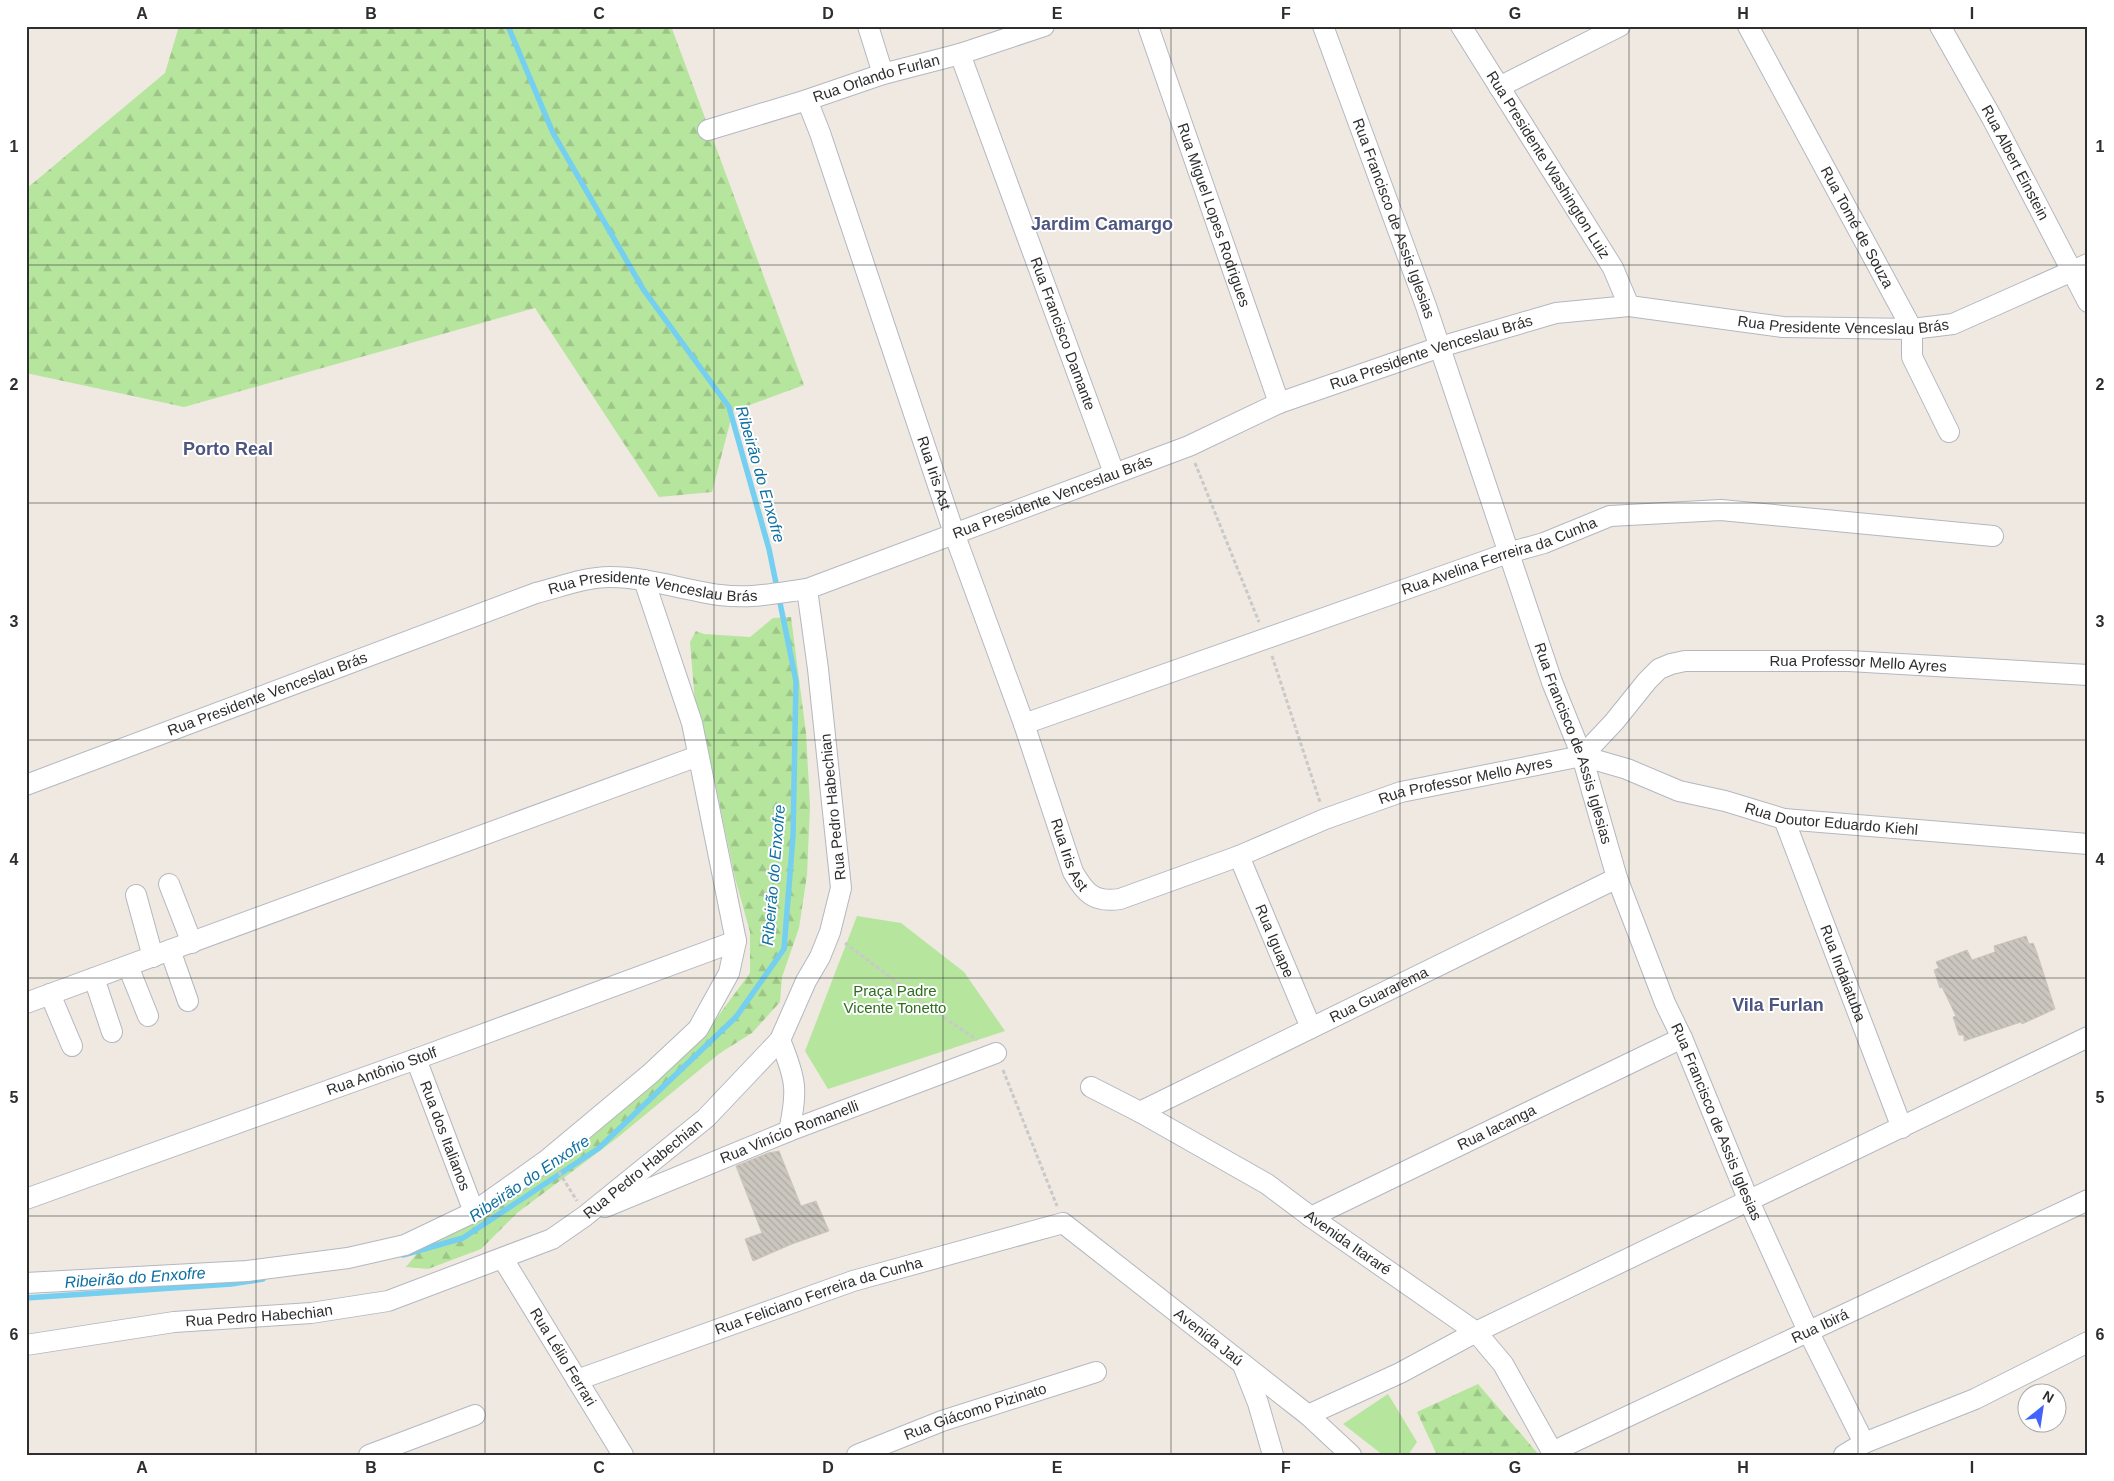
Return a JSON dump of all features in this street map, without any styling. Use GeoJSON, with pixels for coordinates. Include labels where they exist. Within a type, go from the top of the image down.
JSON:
{"type":"FeatureCollection","features":[{"type":"Feature","properties":{"kind":"street"},"geometry":{"type":"LineString","coordinates":[[868,26],[883,74]]}},
{"type":"Feature","properties":{"kind":"street","name":"Rua Orlando Furlan"},"geometry":{"type":"LineString","coordinates":[[708,130],[807,100],[883,74],[960,54],[1044,26]]}},
{"type":"Feature","properties":{"kind":"street","name":"Rua Miguel Lopes Rodrigues"},"geometry":{"type":"LineString","coordinates":[[1148,26],[1278,404]]}},
{"type":"Feature","properties":{"kind":"street","name":"Rua Francisco de Assis Iglesias"},"geometry":{"type":"LineString","coordinates":[[1323,26],[1440,347],[1552,682],[1582,756],[1617,878],[1665,1002],[1682,1038],[1748,1199],[1808,1331],[1864,1443]]}},
{"type":"Feature","properties":{"kind":"street","name":"Rua Presidente Washington Luiz"},"geometry":{"type":"LineString","coordinates":[[1461,26],[1613,268],[1630,306]]}},
{"type":"Feature","properties":{"kind":"street"},"geometry":{"type":"LineString","coordinates":[[1499,87],[1620,26]]}},
{"type":"Feature","properties":{"kind":"street","name":"Rua Tomé de Souza"},"geometry":{"type":"LineString","coordinates":[[1748,26],[1912,328],[1912,357],[1949,432]]}},
{"type":"Feature","properties":{"kind":"street","name":"Rua Albert Einstein"},"geometry":{"type":"LineString","coordinates":[[1940,26],[2080,268],[2088,302]]}},
{"type":"Feature","properties":{"kind":"street","name":"Rua Francisco Damante"},"geometry":{"type":"LineString","coordinates":[[960,54],[1114,473]]}},
{"type":"Feature","properties":{"kind":"street","name":"Rua Iris Ast"},"geometry":{"type":"LineString","coordinates":[[807,100],[820,133],[954,533],[1024,724],[1073,872],[1082,887],[1092,896]]}},
{"type":"Feature","properties":{"kind":"street","name":"Rua Presidente Venceslau Brás"},"geometry":{"type":"LineString","coordinates":[[26,785],[536,593],[581,581],[610,577],[644,580],[721,595],[758,597],[798,590],[1189,446],[1278,404],[1440,347],[1556,313],[1630,306],[1783,327],[1912,328],[1953,324],[2080,268]]}},
{"type":"Feature","properties":{"kind":"street","name":"Rua Avelina Ferreira da Cunha"},"geometry":{"type":"LineString","coordinates":[[1024,724],[1508,553],[1544,543],[1610,516],[1721,510],[1993,536]]}},
{"type":"Feature","properties":{"kind":"street"},"geometry":{"type":"LineString","coordinates":[[26,1282],[247,1271],[348,1258],[406,1246],[474,1212],[547,1160],[650,1074],[698,1029],[729,973],[736,941],[692,724],[644,580]]}},
{"type":"Feature","properties":{"kind":"street","name":"Rua Pedro Habechian"},"geometry":{"type":"LineString","coordinates":[[26,1345],[174,1322],[311,1313],[388,1302],[552,1239],[585,1216],[706,1118],[780,1040],[806,981],[820,957],[830,932],[841,888],[820,688],[798,590]]}},
{"type":"Feature","properties":{"kind":"street","name":"Rua Professor Mello Ayres"},"geometry":{"type":"LineString","coordinates":[[1092,896],[1107,900],[1120,899],[1239,856],[1325,819],[1401,792],[1582,756],[1614,722],[1647,681],[1659,669],[1671,664],[1685,661],[1849,660],[2088,674]]}},
{"type":"Feature","properties":{"kind":"street"},"geometry":{"type":"LineString","coordinates":[[26,1003],[698,756]]}},
{"type":"Feature","properties":{"kind":"street","name":"Rua Doutor Eduardo Kiehl"},"geometry":{"type":"LineString","coordinates":[[1582,756],[1627,770],[1679,791],[1725,801],[1784,819],[2088,844]]}},
{"type":"Feature","properties":{"kind":"street","name":"Rua Indaiatuba"},"geometry":{"type":"LineString","coordinates":[[1784,819],[1902,1128]]}},
{"type":"Feature","properties":{"kind":"street","name":"Rua Iguape"},"geometry":{"type":"LineString","coordinates":[[1239,856],[1311,1028]]}},
{"type":"Feature","properties":{"kind":"street","name":"Rua Guararema"},"geometry":{"type":"LineString","coordinates":[[1140,1112],[1617,878]]}},
{"type":"Feature","properties":{"kind":"street"},"geometry":{"type":"LineString","coordinates":[[169,884],[192,943]]}},
{"type":"Feature","properties":{"kind":"street"},"geometry":{"type":"LineString","coordinates":[[136,895],[162,954],[188,1001]]}},
{"type":"Feature","properties":{"kind":"street","name":"Rua Antônio Stolf"},"geometry":{"type":"LineString","coordinates":[[26,1199],[416,1059],[736,941]]}},
{"type":"Feature","properties":{"kind":"street"},"geometry":{"type":"LineString","coordinates":[[128,966],[148,1016]]}},
{"type":"Feature","properties":{"kind":"street"},"geometry":{"type":"LineString","coordinates":[[94,978],[112,1032]]}},
{"type":"Feature","properties":{"kind":"street"},"geometry":{"type":"LineString","coordinates":[[50,994],[72,1046]]}},
{"type":"Feature","properties":{"kind":"street"},"geometry":{"type":"LineString","coordinates":[[1308,1415],[1400,1374],[1476,1332],[1748,1199],[1902,1128],[2012,1072],[2088,1037]]}},
{"type":"Feature","properties":{"kind":"street","name":"Rua Iacanga"},"geometry":{"type":"LineString","coordinates":[[1311,1217],[1682,1038]]}},
{"type":"Feature","properties":{"kind":"street"},"geometry":{"type":"LineString","coordinates":[[780,1040],[792,1073],[795,1088],[795,1104],[789,1131]]}},
{"type":"Feature","properties":{"kind":"street","name":"Rua Vinício Romanelli"},"geometry":{"type":"LineString","coordinates":[[585,1216],[789,1131],[996,1053]]}},
{"type":"Feature","properties":{"kind":"street","name":"Rua dos Italianos"},"geometry":{"type":"LineString","coordinates":[[416,1059],[474,1212]]}},
{"type":"Feature","properties":{"kind":"street","name":"Avenida Itararé"},"geometry":{"type":"LineString","coordinates":[[1091,1087],[1140,1112],[1267,1184],[1311,1217],[1476,1332],[1503,1364],[1553,1453]]}},
{"type":"Feature","properties":{"kind":"street","name":"Rua Ibirá"},"geometry":{"type":"LineString","coordinates":[[1553,1453],[2088,1200]]}},
{"type":"Feature","properties":{"kind":"street","name":"Avenida Jaú"},"geometry":{"type":"LineString","coordinates":[[1063,1223],[1308,1415],[1350,1455]]}},
{"type":"Feature","properties":{"kind":"street","name":"Rua Feliciano Ferreira da Cunha"},"geometry":{"type":"LineString","coordinates":[[577,1380],[853,1281],[1063,1223]]}},
{"type":"Feature","properties":{"kind":"street","name":"Rua Lélio Ferrari"},"geometry":{"type":"LineString","coordinates":[[503,1259],[622,1455]]}},
{"type":"Feature","properties":{"kind":"street"},"geometry":{"type":"LineString","coordinates":[[1844,1455],[1864,1443],[1975,1399],[2088,1342]]}},
{"type":"Feature","properties":{"kind":"street"},"geometry":{"type":"LineString","coordinates":[[1242,1363],[1258,1403],[1273,1455]]}},
{"type":"Feature","properties":{"kind":"street","name":"Rua Giácomo Pizinato"},"geometry":{"type":"LineString","coordinates":[[857,1455],[942,1421],[1096,1372]]}},
{"type":"Feature","properties":{"kind":"street"},"geometry":{"type":"LineString","coordinates":[[369,1455],[475,1415]]}},
{"type":"Feature","properties":{"kind":"green space"},"geometry":{"type":"Polygon","coordinates":[[[179,26],[671,26],[804,385],[733,411],[712,492],[659,497],[535,308],[184,407],[26,373],[26,189],[165,73],[179,26]]]}},
{"type":"Feature","properties":{"kind":"green space"},"geometry":{"type":"Polygon","coordinates":[[[791,617],[806,733],[810,806],[807,875],[799,928],[782,977],[780,1002],[752,1033],[720,1053],[617,1138],[517,1213],[481,1249],[428,1269],[406,1267],[427,1241],[475,1219],[520,1192],[571,1156],[652,1080],[704,1035],[750,973],[750,932],[735,878],[704,730],[696,715],[690,642],[696,631],[704,634],[750,637],[773,618],[791,617]]]}},
{"type":"Feature","properties":{"kind":"green space","name":"Praça Padre Vicente Tonetto"},"geometry":{"type":"Polygon","coordinates":[[[857,916],[901,923],[964,972],[1005,1031],[828,1089],[805,1051],[857,916]]]}},
{"type":"Feature","properties":{"kind":"green space"},"geometry":{"type":"Polygon","coordinates":[[[1478,1384],[1539,1455],[1437,1455],[1417,1412],[1478,1384]]]}},
{"type":"Feature","properties":{"kind":"green space"},"geometry":{"type":"Polygon","coordinates":[[[1388,1394],[1417,1442],[1408,1455],[1383,1455],[1343,1424],[1388,1394]]]}},
{"type":"Feature","properties":{"kind":"building"},"geometry":{"type":"Polygon","coordinates":[[[2026,936],[2029,944],[2033,943],[2036,950],[2055,1009],[2022,1024],[2021,1022],[1964,1041],[1964,1035],[1959,1035],[1953,1017],[1956,1016],[1942,987],[1940,988],[1934,970],[1939,968],[1936,962],[1967,950],[1972,960],[1995,952],[1994,946],[2026,936]]]}},
{"type":"Feature","properties":{"kind":"building"},"geometry":{"type":"Polygon","coordinates":[[[779,1151],[801,1206],[816,1201],[829,1231],[753,1261],[745,1239],[762,1233],[736,1166],[768,1153],[779,1151]]]}},
{"type":"Feature","properties":{"kind":"waterway","name":"Ribeirão do Enxofre"},"geometry":{"type":"LineString","coordinates":[[403,1255],[463,1238],[599,1148],[736,1017],[784,949],[793,836],[796,681],[769,549],[729,407],[643,289],[553,133],[508,26]]}},
{"type":"Feature","properties":{"kind":"waterway","name":"Ribeirão do Enxofre"},"geometry":{"type":"LineString","coordinates":[[26,1298],[231,1284],[263,1279]]}},
{"type":"Feature","properties":{"kind":"district","name":"Jardim Camargo"},"geometry":{"type":"Point","coordinates":[1102,224]}},
{"type":"Feature","properties":{"kind":"district","name":"Porto Real"},"geometry":{"type":"Point","coordinates":[228,449]}},
{"type":"Feature","properties":{"kind":"district","name":"Vila Furlan"},"geometry":{"type":"Point","coordinates":[1778,1005]}}]}
